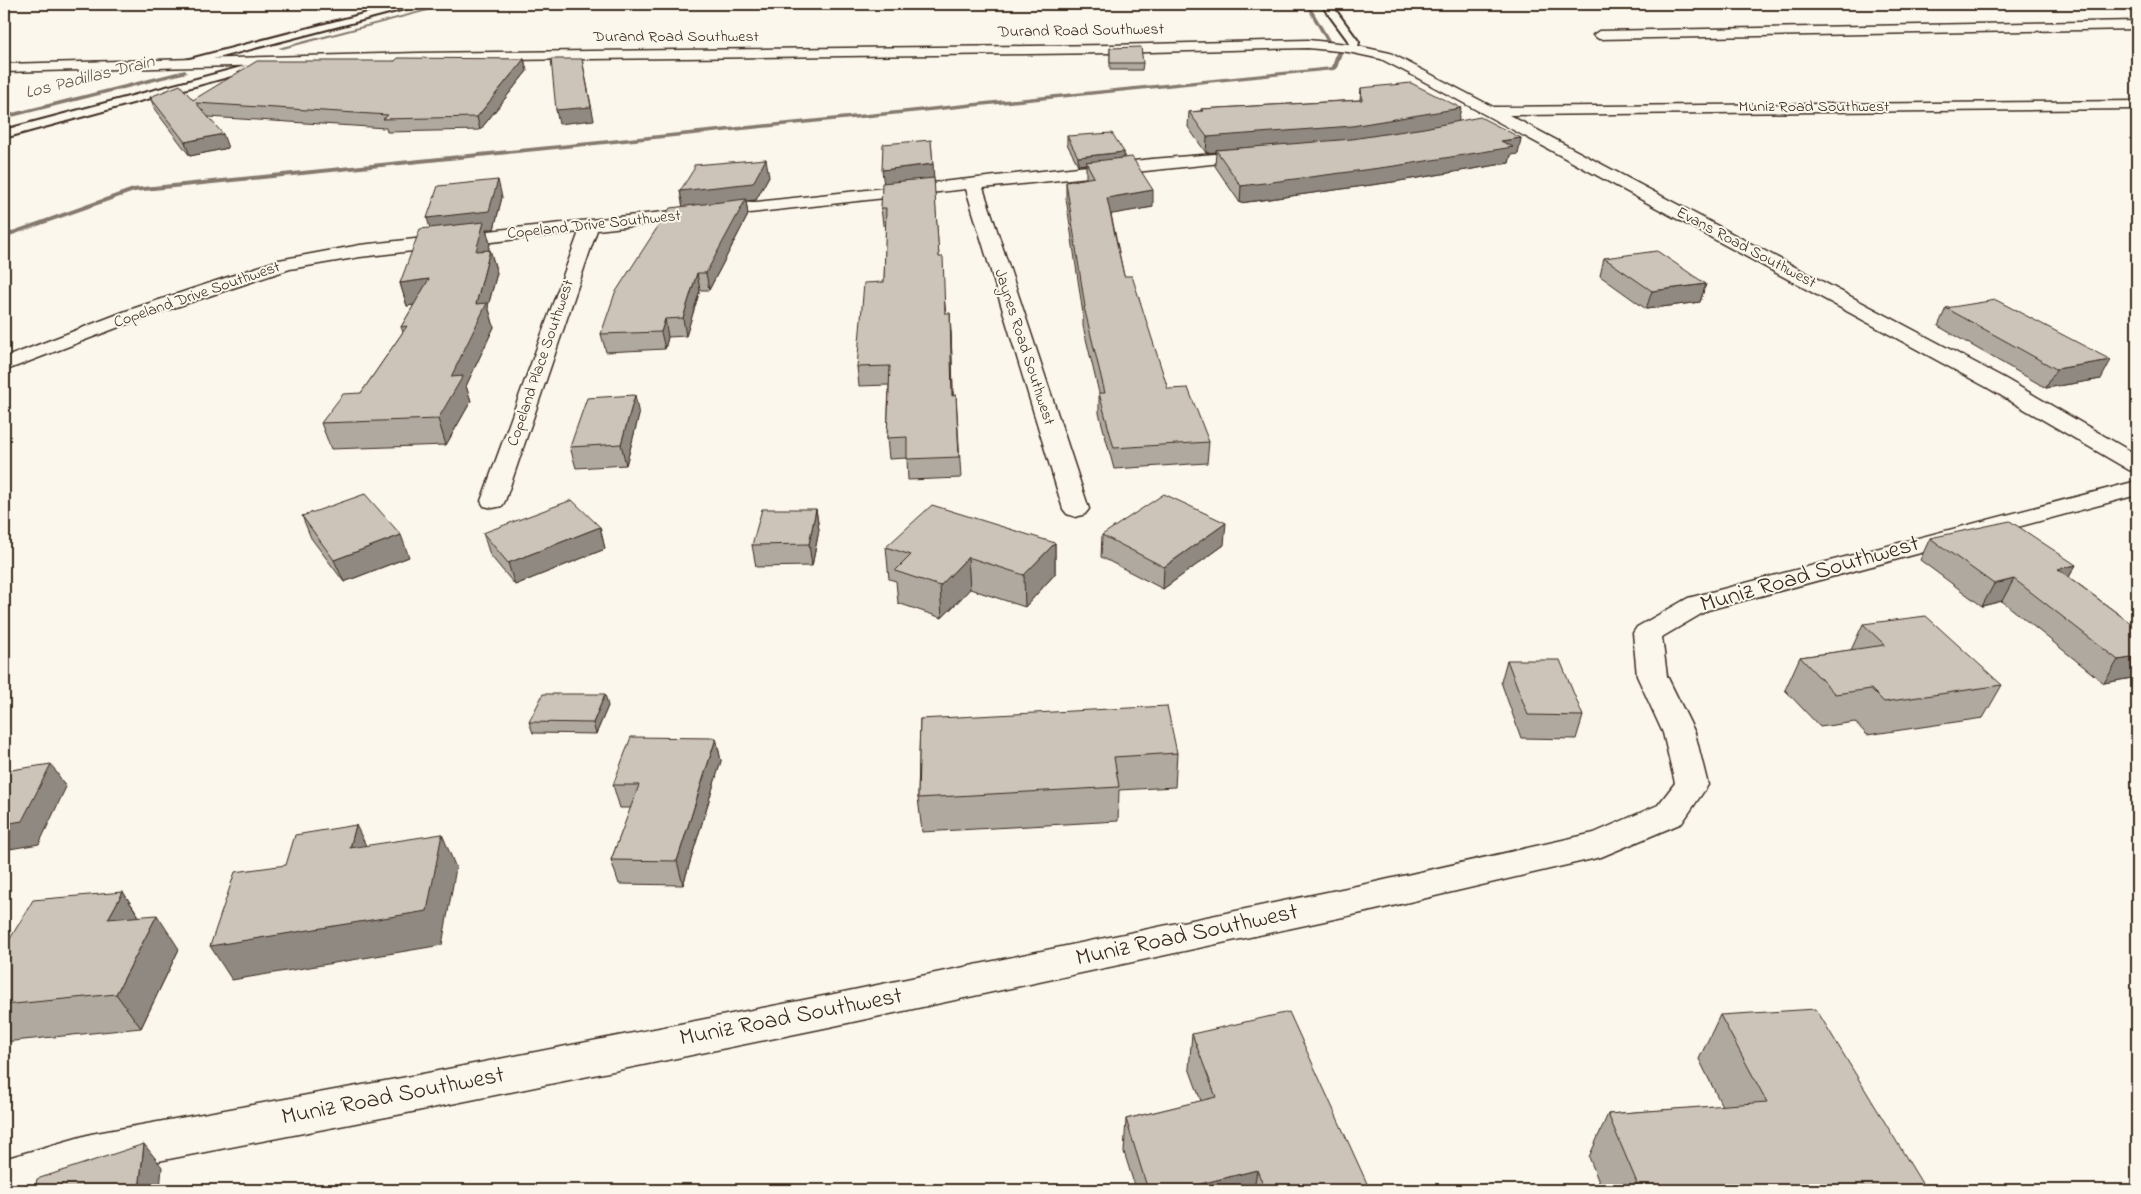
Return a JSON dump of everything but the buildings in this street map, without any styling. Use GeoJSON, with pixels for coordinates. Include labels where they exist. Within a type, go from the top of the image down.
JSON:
{"type":"FeatureCollection","features":[{"type":"Feature","properties":{"kind":"street"},"geometry":{"type":"LineString","coordinates":[[1599,35],[2137,25]]}},
{"type":"Feature","properties":{"kind":"street","name":"Durand Road Southwest"},"geometry":{"type":"LineString","coordinates":[[4,68],[437,57],[1308,44],[1351,48]]}},
{"type":"Feature","properties":{"kind":"street","name":"Evans Road Southwest"},"geometry":{"type":"LineString","coordinates":[[1351,48],[1385,56],[1487,117],[1996,383],[2137,465]]}},
{"type":"Feature","properties":{"kind":"street","name":"Muniz Road Southwest"},"geometry":{"type":"LineString","coordinates":[[1487,117],[2137,105]]}},
{"type":"Feature","properties":{"kind":"street","name":"Copeland Drive Southwest"},"geometry":{"type":"LineString","coordinates":[[4,365],[133,315],[286,264],[360,251],[1152,164],[1269,155]]}},
{"type":"Feature","properties":{"kind":"street","name":"Jaynes Road Southwest"},"geometry":{"type":"LineString","coordinates":[[973,184],[1076,509]]}},
{"type":"Feature","properties":{"kind":"street","name":"Copeland Place Southwest"},"geometry":{"type":"LineString","coordinates":[[493,501],[590,226]]}},
{"type":"Feature","properties":{"kind":"street","name":"Muniz Road Southwest"},"geometry":{"type":"LineString","coordinates":[[4,1179],[91,1154],[407,1095],[820,1013],[1361,899],[1601,844],[1670,814],[1692,785],[1679,733],[1652,676],[1648,632],[1698,604],[2137,488]]}},
{"type":"Feature","properties":{"kind":"lane"},"geometry":{"type":"LineString","coordinates":[[186,63],[414,4]]}},
{"type":"Feature","properties":{"kind":"lane"},"geometry":{"type":"LineString","coordinates":[[1326,4],[1354,42],[1351,48]]}},
{"type":"Feature","properties":{"kind":"lane"},"geometry":{"type":"LineString","coordinates":[[4,134],[276,61]]}},
{"type":"Feature","properties":{"kind":"waterway","name":"Los Padillas Drain"},"geometry":{"type":"LineString","coordinates":[[281,48],[452,4]]}},
{"type":"Feature","properties":{"kind":"waterway"},"geometry":{"type":"LineString","coordinates":[[1307,4],[1329,41]]}},
{"type":"Feature","properties":{"kind":"waterway"},"geometry":{"type":"LineString","coordinates":[[4,236],[133,190],[1334,68],[1339,53]]}},
{"type":"Feature","properties":{"kind":"waterway","name":"Los Padillas Drain"},"geometry":{"type":"LineString","coordinates":[[4,117],[185,72]]}}]}
